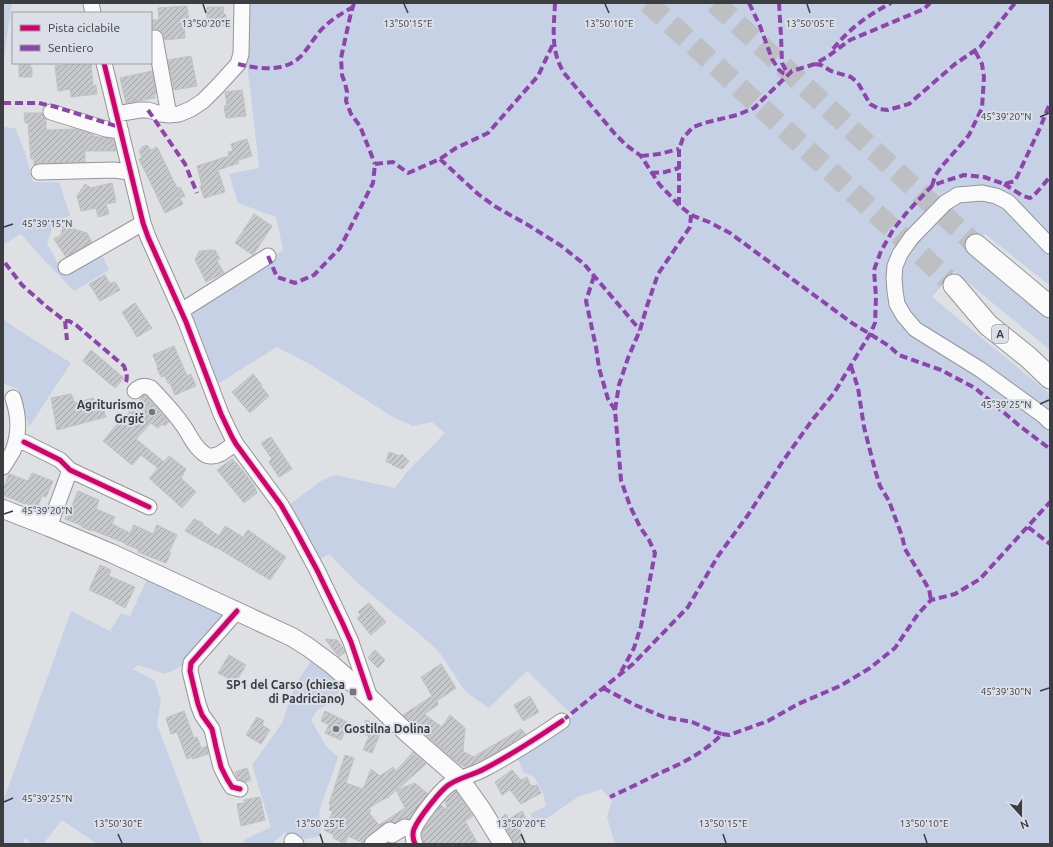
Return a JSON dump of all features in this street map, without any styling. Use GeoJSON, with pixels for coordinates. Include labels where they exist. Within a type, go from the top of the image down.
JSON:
{"type":"FeatureCollection","features":[{"type":"Feature","properties":{"kind":"highway"},"geometry":{"type":"LineString","coordinates":[[1050,294],[1041,286],[980,248],[1050,307]]}},
{"type":"Feature","properties":{"kind":"highway","name":"A"},"geometry":{"type":"LineString","coordinates":[[1050,360],[951,282],[988,325],[1050,378]]}},
{"type":"Feature","properties":{"kind":"main road"},"geometry":{"type":"LineString","coordinates":[[3,509],[112,553],[292,637],[308,647],[327,661],[370,698],[460,779],[479,805],[503,844]]}},
{"type":"Feature","properties":{"kind":"street"},"geometry":{"type":"LineString","coordinates":[[116,114],[148,110],[161,114],[179,114],[191,109],[203,101],[238,64],[241,54],[242,3]]}},
{"type":"Feature","properties":{"kind":"street"},"geometry":{"type":"LineString","coordinates":[[155,38],[169,115]]}},
{"type":"Feature","properties":{"kind":"street"},"geometry":{"type":"LineString","coordinates":[[104,64],[143,223],[181,311],[221,414],[235,443],[281,505],[317,570],[351,642],[370,698]]}},
{"type":"Feature","properties":{"kind":"street"},"geometry":{"type":"LineString","coordinates":[[51,112],[106,129],[121,131]]}},
{"type":"Feature","properties":{"kind":"street"},"geometry":{"type":"LineString","coordinates":[[39,172],[113,170],[130,172]]}},
{"type":"Feature","properties":{"kind":"street"},"geometry":{"type":"LineString","coordinates":[[1050,246],[1008,202],[996,196],[982,194],[958,195],[945,203],[911,238],[900,254],[895,266],[894,291],[897,304],[904,316],[915,328],[981,370],[1050,422]]}},
{"type":"Feature","properties":{"kind":"street"},"geometry":{"type":"LineString","coordinates":[[66,267],[143,223]]}},
{"type":"Feature","properties":{"kind":"street"},"geometry":{"type":"LineString","coordinates":[[181,311],[268,256]]}},
{"type":"Feature","properties":{"kind":"street"},"geometry":{"type":"LineString","coordinates":[[135,391],[143,386],[151,388],[182,424],[201,452],[205,455],[216,456],[235,443]]}},
{"type":"Feature","properties":{"kind":"street"},"geometry":{"type":"LineString","coordinates":[[3,467],[12,452],[17,434],[18,417],[13,398]]}},
{"type":"Feature","properties":{"kind":"street"},"geometry":{"type":"LineString","coordinates":[[24,442],[60,460],[70,470],[149,507]]}},
{"type":"Feature","properties":{"kind":"street"},"geometry":{"type":"LineString","coordinates":[[185,443],[189,451],[192,453],[201,452]]}},
{"type":"Feature","properties":{"kind":"street"},"geometry":{"type":"LineString","coordinates":[[49,527],[70,470]]}},
{"type":"Feature","properties":{"kind":"street"},"geometry":{"type":"LineString","coordinates":[[237,612],[191,663],[190,671],[202,715],[212,729],[221,767],[232,787],[240,789]]}},
{"type":"Feature","properties":{"kind":"street"},"geometry":{"type":"LineString","coordinates":[[415,837],[418,822],[449,784],[482,770],[506,757],[562,720]]}},
{"type":"Feature","properties":{"kind":"street"},"geometry":{"type":"LineString","coordinates":[[372,844],[390,830],[392,835],[405,827],[415,837]]}},
{"type":"Feature","properties":{"kind":"shaded area"},"geometry":{"type":"Polygon","coordinates":[[[3,3],[12,3],[3,64],[3,3]]]}},
{"type":"Feature","properties":{"kind":"shaded area"},"geometry":{"type":"Polygon","coordinates":[[[249,3],[1050,3],[1050,286],[985,234],[971,251],[1050,320],[1050,350],[954,271],[932,297],[1050,394],[1050,844],[615,844],[607,817],[612,801],[601,789],[578,797],[546,819],[534,821],[530,814],[546,806],[543,793],[534,777],[523,772],[517,756],[573,716],[527,671],[489,708],[472,696],[463,688],[437,650],[368,592],[330,554],[318,560],[289,505],[321,481],[335,475],[395,488],[406,473],[445,433],[432,422],[413,426],[393,417],[313,366],[277,347],[216,385],[186,312],[283,250],[276,217],[238,203],[229,174],[259,168],[246,53],[249,3]]]}},
{"type":"Feature","properties":{"kind":"shaded area"},"geometry":{"type":"Polygon","coordinates":[[[3,127],[15,128],[25,152],[33,182],[59,182],[70,215],[54,223],[47,243],[57,262],[68,275],[102,255],[109,270],[74,291],[21,234],[3,245],[3,127]]]}},
{"type":"Feature","properties":{"kind":"shaded area"},"geometry":{"type":"Polygon","coordinates":[[[3,319],[71,363],[29,427],[18,389],[3,383],[3,319]]]}},
{"type":"Feature","properties":{"kind":"shaded area"},"geometry":{"type":"Polygon","coordinates":[[[148,577],[226,615],[182,666],[165,674],[138,665],[133,669],[154,680],[161,700],[157,724],[202,844],[97,844],[62,820],[43,844],[32,844],[25,838],[23,844],[3,844],[3,802],[71,611],[110,631],[121,613],[130,616],[148,577]]]}},
{"type":"Feature","properties":{"kind":"shaded area"},"geometry":{"type":"Polygon","coordinates":[[[314,657],[344,685],[329,704],[317,710],[311,720],[326,746],[338,757],[319,812],[321,836],[306,839],[284,833],[272,844],[245,844],[244,840],[271,827],[252,765],[282,723],[296,683],[314,657]]]}},
{"type":"Feature","properties":{"kind":"building"},"geometry":{"type":"Polygon","coordinates":[[[187,6],[189,23],[184,24],[185,38],[165,40],[161,31],[152,30],[152,20],[159,20],[158,8],[187,6]]]}},
{"type":"Feature","properties":{"kind":"building"},"geometry":{"type":"Polygon","coordinates":[[[207,7],[224,7],[223,14],[226,15],[226,26],[207,25],[207,7]]]}},
{"type":"Feature","properties":{"kind":"building"},"geometry":{"type":"Polygon","coordinates":[[[191,56],[197,86],[174,90],[168,60],[191,56]]]}},
{"type":"Feature","properties":{"kind":"building"},"geometry":{"type":"Polygon","coordinates":[[[19,64],[31,64],[32,77],[19,77],[19,64]]]}},
{"type":"Feature","properties":{"kind":"building"},"geometry":{"type":"Polygon","coordinates":[[[91,64],[93,86],[96,85],[97,94],[71,97],[70,89],[58,91],[55,66],[91,64]]]}},
{"type":"Feature","properties":{"kind":"building"},"geometry":{"type":"Polygon","coordinates":[[[152,71],[156,94],[154,94],[155,98],[126,103],[120,78],[152,71]]]}},
{"type":"Feature","properties":{"kind":"building"},"geometry":{"type":"Polygon","coordinates":[[[242,90],[246,116],[226,118],[224,106],[227,105],[225,92],[242,90]]]}},
{"type":"Feature","properties":{"kind":"building"},"geometry":{"type":"Polygon","coordinates":[[[24,113],[42,113],[46,119],[46,130],[76,129],[93,134],[93,136],[113,139],[116,151],[85,151],[85,162],[39,163],[34,165],[34,159],[31,159],[28,123],[25,123],[24,113]]]}},
{"type":"Feature","properties":{"kind":"building"},"geometry":{"type":"Polygon","coordinates":[[[247,139],[252,156],[238,160],[239,163],[218,170],[225,192],[204,198],[200,186],[202,186],[197,166],[229,156],[228,152],[233,151],[231,144],[247,139]]]}},
{"type":"Feature","properties":{"kind":"building"},"geometry":{"type":"Polygon","coordinates":[[[147,145],[151,150],[157,147],[177,188],[180,187],[185,196],[180,198],[183,204],[165,213],[139,159],[142,158],[139,151],[142,147],[147,145]]]}},
{"type":"Feature","properties":{"kind":"building"},"geometry":{"type":"Polygon","coordinates":[[[112,183],[116,202],[106,204],[109,214],[98,217],[96,208],[81,211],[77,196],[85,184],[91,188],[112,183]]]}},
{"type":"Feature","properties":{"kind":"building"},"geometry":{"type":"Polygon","coordinates":[[[254,214],[272,226],[253,255],[235,243],[254,214]]]}},
{"type":"Feature","properties":{"kind":"building"},"geometry":{"type":"Polygon","coordinates":[[[63,226],[87,233],[92,242],[66,257],[54,239],[61,235],[63,226]]]}},
{"type":"Feature","properties":{"kind":"building"},"geometry":{"type":"Polygon","coordinates":[[[215,250],[220,259],[217,261],[224,273],[206,282],[195,260],[199,251],[215,250]]]}},
{"type":"Feature","properties":{"kind":"building"},"geometry":{"type":"Polygon","coordinates":[[[105,275],[110,284],[115,282],[120,290],[100,301],[89,284],[105,275]]]}},
{"type":"Feature","properties":{"kind":"building"},"geometry":{"type":"Polygon","coordinates":[[[135,303],[152,328],[137,337],[122,312],[135,303]]]}},
{"type":"Feature","properties":{"kind":"building"},"geometry":{"type":"Polygon","coordinates":[[[174,346],[187,376],[191,374],[196,386],[175,395],[165,376],[161,377],[153,355],[174,346]]]}},
{"type":"Feature","properties":{"kind":"building"},"geometry":{"type":"Polygon","coordinates":[[[91,350],[124,378],[115,388],[83,361],[91,350]]]}},
{"type":"Feature","properties":{"kind":"building"},"geometry":{"type":"Polygon","coordinates":[[[253,374],[269,396],[250,413],[232,392],[253,374]]]}},
{"type":"Feature","properties":{"kind":"building"},"geometry":{"type":"Polygon","coordinates":[[[71,394],[75,403],[93,398],[96,406],[102,405],[106,417],[57,430],[51,398],[71,394]]]}},
{"type":"Feature","properties":{"kind":"building"},"geometry":{"type":"Polygon","coordinates":[[[144,395],[169,422],[165,426],[162,424],[158,428],[151,423],[136,439],[164,462],[169,456],[186,469],[181,478],[196,492],[182,508],[149,478],[158,468],[141,455],[132,465],[103,441],[144,395]]]}},
{"type":"Feature","properties":{"kind":"building"},"geometry":{"type":"Polygon","coordinates":[[[271,437],[292,469],[279,477],[269,462],[272,459],[261,443],[271,437]]]}},
{"type":"Feature","properties":{"kind":"building"},"geometry":{"type":"Polygon","coordinates":[[[389,452],[400,456],[402,454],[409,461],[402,469],[392,465],[393,464],[386,462],[389,452]]]}},
{"type":"Feature","properties":{"kind":"building"},"geometry":{"type":"Polygon","coordinates":[[[232,459],[254,485],[257,493],[244,503],[217,470],[232,459]]]}},
{"type":"Feature","properties":{"kind":"building"},"geometry":{"type":"Polygon","coordinates":[[[32,473],[53,481],[46,497],[42,496],[37,508],[3,495],[3,489],[9,474],[28,481],[32,473]]]}},
{"type":"Feature","properties":{"kind":"building"},"geometry":{"type":"Polygon","coordinates":[[[78,491],[99,500],[96,509],[115,517],[112,524],[130,533],[134,525],[153,534],[157,525],[177,535],[169,552],[171,553],[166,563],[138,552],[139,550],[125,543],[92,530],[91,531],[65,519],[69,507],[71,508],[78,491]]]}},
{"type":"Feature","properties":{"kind":"building"},"geometry":{"type":"Polygon","coordinates":[[[194,519],[203,523],[202,524],[219,536],[225,526],[243,537],[248,530],[286,557],[270,580],[216,547],[185,531],[194,519]]]}},
{"type":"Feature","properties":{"kind":"building"},"geometry":{"type":"Polygon","coordinates":[[[100,565],[111,570],[109,576],[135,587],[125,608],[115,603],[116,602],[89,590],[100,565]]]}},
{"type":"Feature","properties":{"kind":"building"},"geometry":{"type":"Polygon","coordinates":[[[369,603],[386,622],[371,635],[357,618],[361,615],[358,612],[369,603]]]}},
{"type":"Feature","properties":{"kind":"building"},"geometry":{"type":"Polygon","coordinates":[[[325,639],[337,640],[345,652],[339,657],[325,639]]]}},
{"type":"Feature","properties":{"kind":"building"},"geometry":{"type":"Polygon","coordinates":[[[375,650],[385,660],[378,668],[368,658],[375,650]]]}},
{"type":"Feature","properties":{"kind":"building"},"geometry":{"type":"Polygon","coordinates":[[[229,655],[246,665],[236,682],[218,673],[229,655]]]}},
{"type":"Feature","properties":{"kind":"building"},"geometry":{"type":"Polygon","coordinates":[[[441,664],[456,688],[437,701],[438,705],[424,714],[442,727],[450,715],[465,728],[463,751],[473,757],[521,729],[526,734],[472,765],[465,767],[458,763],[403,715],[432,696],[421,677],[441,664]]]}},
{"type":"Feature","properties":{"kind":"building"},"geometry":{"type":"Polygon","coordinates":[[[530,696],[539,712],[523,721],[514,705],[530,696]]]}},
{"type":"Feature","properties":{"kind":"building"},"geometry":{"type":"Polygon","coordinates":[[[184,711],[194,738],[197,737],[201,748],[207,746],[208,754],[193,759],[192,757],[187,759],[177,732],[171,734],[166,718],[184,711]]]}},
{"type":"Feature","properties":{"kind":"building","name":"Gostilna Dolina"},"geometry":{"type":"Polygon","coordinates":[[[325,711],[349,723],[341,740],[325,733],[329,725],[321,721],[325,711]]]}},
{"type":"Feature","properties":{"kind":"building"},"geometry":{"type":"Polygon","coordinates":[[[257,717],[264,721],[262,725],[270,730],[261,744],[246,735],[257,717]]]}},
{"type":"Feature","properties":{"kind":"building"},"geometry":{"type":"Polygon","coordinates":[[[366,720],[383,727],[372,753],[363,750],[369,736],[362,733],[366,720]]]}},
{"type":"Feature","properties":{"kind":"building"},"geometry":{"type":"Polygon","coordinates":[[[413,752],[426,764],[397,790],[415,783],[428,794],[409,819],[401,819],[395,823],[389,821],[385,823],[366,837],[363,843],[348,836],[345,844],[333,838],[334,835],[324,830],[333,811],[329,810],[331,804],[329,804],[345,755],[354,758],[346,783],[363,789],[371,769],[380,776],[393,767],[396,771],[413,752]],[[396,790],[389,797],[369,808],[371,810],[369,813],[379,825],[405,808],[396,790]]]}},
{"type":"Feature","properties":{"kind":"building"},"geometry":{"type":"Polygon","coordinates":[[[247,768],[251,780],[246,782],[238,779],[235,772],[247,768]]]}},
{"type":"Feature","properties":{"kind":"building"},"geometry":{"type":"Polygon","coordinates":[[[512,770],[521,780],[527,777],[531,786],[537,785],[541,793],[521,804],[510,790],[502,795],[495,782],[512,770]]]}},
{"type":"Feature","properties":{"kind":"building"},"geometry":{"type":"Polygon","coordinates":[[[456,791],[473,816],[465,821],[478,844],[424,844],[422,835],[424,829],[441,805],[448,811],[445,801],[456,791]]]}},
{"type":"Feature","properties":{"kind":"building"},"geometry":{"type":"Polygon","coordinates":[[[260,797],[265,820],[241,826],[237,804],[245,803],[244,800],[260,797]]]}},
{"type":"Feature","properties":{"kind":"building"},"geometry":{"type":"Polygon","coordinates":[[[522,811],[527,820],[518,826],[524,838],[520,840],[523,844],[513,844],[512,838],[500,819],[506,814],[509,819],[522,811]]]}},
{"type":"Feature","properties":{"kind":"tunnel"},"geometry":{"type":"LineString","coordinates":[[648,3],[947,279]]}},
{"type":"Feature","properties":{"kind":"tunnel"},"geometry":{"type":"LineString","coordinates":[[715,3],[976,245]]}},
{"type":"Feature","properties":{"kind":"marked path"},"geometry":{"type":"LineString","coordinates":[[354,3],[341,58],[342,75],[347,92],[346,101],[351,114],[360,126],[375,164]]}},
{"type":"Feature","properties":{"kind":"marked path"},"geometry":{"type":"LineString","coordinates":[[555,3],[555,47],[564,73],[615,134],[626,145],[641,156],[659,184],[679,205],[691,215],[730,233],[852,323],[889,346],[899,355],[941,370],[975,388],[1021,427],[1050,449]]}},
{"type":"Feature","properties":{"kind":"marked path"},"geometry":{"type":"LineString","coordinates":[[749,3],[760,26],[772,59],[779,70],[788,74]]}},
{"type":"Feature","properties":{"kind":"marked path"},"geometry":{"type":"LineString","coordinates":[[779,3],[782,63],[788,74]]}},
{"type":"Feature","properties":{"kind":"marked path"},"geometry":{"type":"LineString","coordinates":[[833,49],[859,23],[891,3]]}},
{"type":"Feature","properties":{"kind":"marked path"},"geometry":{"type":"LineString","coordinates":[[679,205],[679,149],[683,138],[693,127],[737,115],[754,108],[792,71],[815,64],[850,40],[924,9],[930,3]]}},
{"type":"Feature","properties":{"kind":"marked path"},"geometry":{"type":"LineString","coordinates":[[815,64],[851,77],[858,83],[870,104],[879,109],[888,110],[909,104],[955,64],[980,47],[1015,3]]}},
{"type":"Feature","properties":{"kind":"marked path"},"geometry":{"type":"LineString","coordinates":[[238,64],[263,68],[288,65],[296,61],[302,55],[324,26],[353,7]]}},
{"type":"Feature","properties":{"kind":"marked path"},"geometry":{"type":"LineString","coordinates":[[268,256],[277,277],[295,283],[314,275],[340,248],[373,183],[375,164],[393,162],[408,173],[440,159],[456,148],[488,133],[538,76],[554,42]]}},
{"type":"Feature","properties":{"kind":"marked path"},"geometry":{"type":"LineString","coordinates":[[932,186],[935,176],[942,166],[969,135],[982,108],[984,77],[982,64],[975,51]]}},
{"type":"Feature","properties":{"kind":"marked path"},"geometry":{"type":"LineString","coordinates":[[3,103],[39,103],[119,127]]}},
{"type":"Feature","properties":{"kind":"marked path"},"geometry":{"type":"LineString","coordinates":[[562,721],[633,664],[688,607],[718,556],[748,515],[783,461],[834,393],[870,334],[875,323],[876,297],[874,270],[881,251],[893,230],[908,211],[932,186],[964,175],[984,177],[1004,184],[1015,181],[1050,103]]}},
{"type":"Feature","properties":{"kind":"marked path"},"geometry":{"type":"LineString","coordinates":[[148,110],[185,164],[197,193]]}},
{"type":"Feature","properties":{"kind":"marked path"},"geometry":{"type":"LineString","coordinates":[[641,156],[659,154],[679,149]]}},
{"type":"Feature","properties":{"kind":"marked path"},"geometry":{"type":"LineString","coordinates":[[440,159],[478,194],[496,207],[560,245],[584,264],[640,330]]}},
{"type":"Feature","properties":{"kind":"marked path"},"geometry":{"type":"LineString","coordinates":[[651,173],[665,172],[679,168]]}},
{"type":"Feature","properties":{"kind":"marked path"},"geometry":{"type":"LineString","coordinates":[[1004,184],[1023,196],[1030,198],[1050,177]]}},
{"type":"Feature","properties":{"kind":"marked path"},"geometry":{"type":"LineString","coordinates":[[621,672],[634,648],[641,626],[655,553],[630,506],[621,480],[615,410],[619,385],[628,358],[640,330],[658,274],[690,227],[691,215]]}},
{"type":"Feature","properties":{"kind":"marked path"},"geometry":{"type":"LineString","coordinates":[[5,263],[22,285],[65,321],[67,340]]}},
{"type":"Feature","properties":{"kind":"marked path"},"geometry":{"type":"LineString","coordinates":[[594,276],[586,301],[599,368],[608,399],[615,410]]}},
{"type":"Feature","properties":{"kind":"marked path"},"geometry":{"type":"LineString","coordinates":[[65,321],[69,321],[76,325],[124,366],[127,376],[126,382]]}},
{"type":"Feature","properties":{"kind":"marked path"},"geometry":{"type":"LineString","coordinates":[[851,366],[858,388],[864,427],[880,486],[889,501],[902,536],[905,549],[929,589],[931,600]]}},
{"type":"Feature","properties":{"kind":"marked path"},"geometry":{"type":"LineString","coordinates":[[722,734],[729,735],[768,721],[798,704],[840,686],[870,668],[895,648],[918,614],[931,600],[955,594],[980,579],[1050,502]]}},
{"type":"Feature","properties":{"kind":"marked path"},"geometry":{"type":"LineString","coordinates":[[1028,527],[1050,544]]}},
{"type":"Feature","properties":{"kind":"marked path"},"geometry":{"type":"LineString","coordinates":[[603,688],[635,705],[664,717],[692,722],[722,734],[701,752],[610,797]]}},
{"type":"Feature","properties":{"kind":"cycle path"},"geometry":{"type":"LineString","coordinates":[[104,64],[143,223],[186,322],[221,414],[236,444],[281,505],[317,570],[351,642],[370,698]]}},
{"type":"Feature","properties":{"kind":"cycle path"},"geometry":{"type":"LineString","coordinates":[[24,442],[60,460],[70,470],[149,507]]}},
{"type":"Feature","properties":{"kind":"cycle path"},"geometry":{"type":"LineString","coordinates":[[237,611],[191,663],[190,671],[202,715],[212,729],[221,767],[232,787],[240,789]]}},
{"type":"Feature","properties":{"kind":"cycle path"},"geometry":{"type":"LineString","coordinates":[[415,844],[413,833],[416,824],[446,787],[504,758],[562,721]]}},
{"type":"Feature","properties":{"kind":"place","name":"Agriturismo Grgič"},"geometry":{"type":"Point","coordinates":[152,412]}},
{"type":"Feature","properties":{"kind":"place","name":"SP1 del Carso (chiesa di Padriciano)"},"geometry":{"type":"Point","coordinates":[353,692]}},
{"type":"Feature","properties":{"kind":"place","name":"Gostilna Dolina"},"geometry":{"type":"Point","coordinates":[336,729]}}]}
